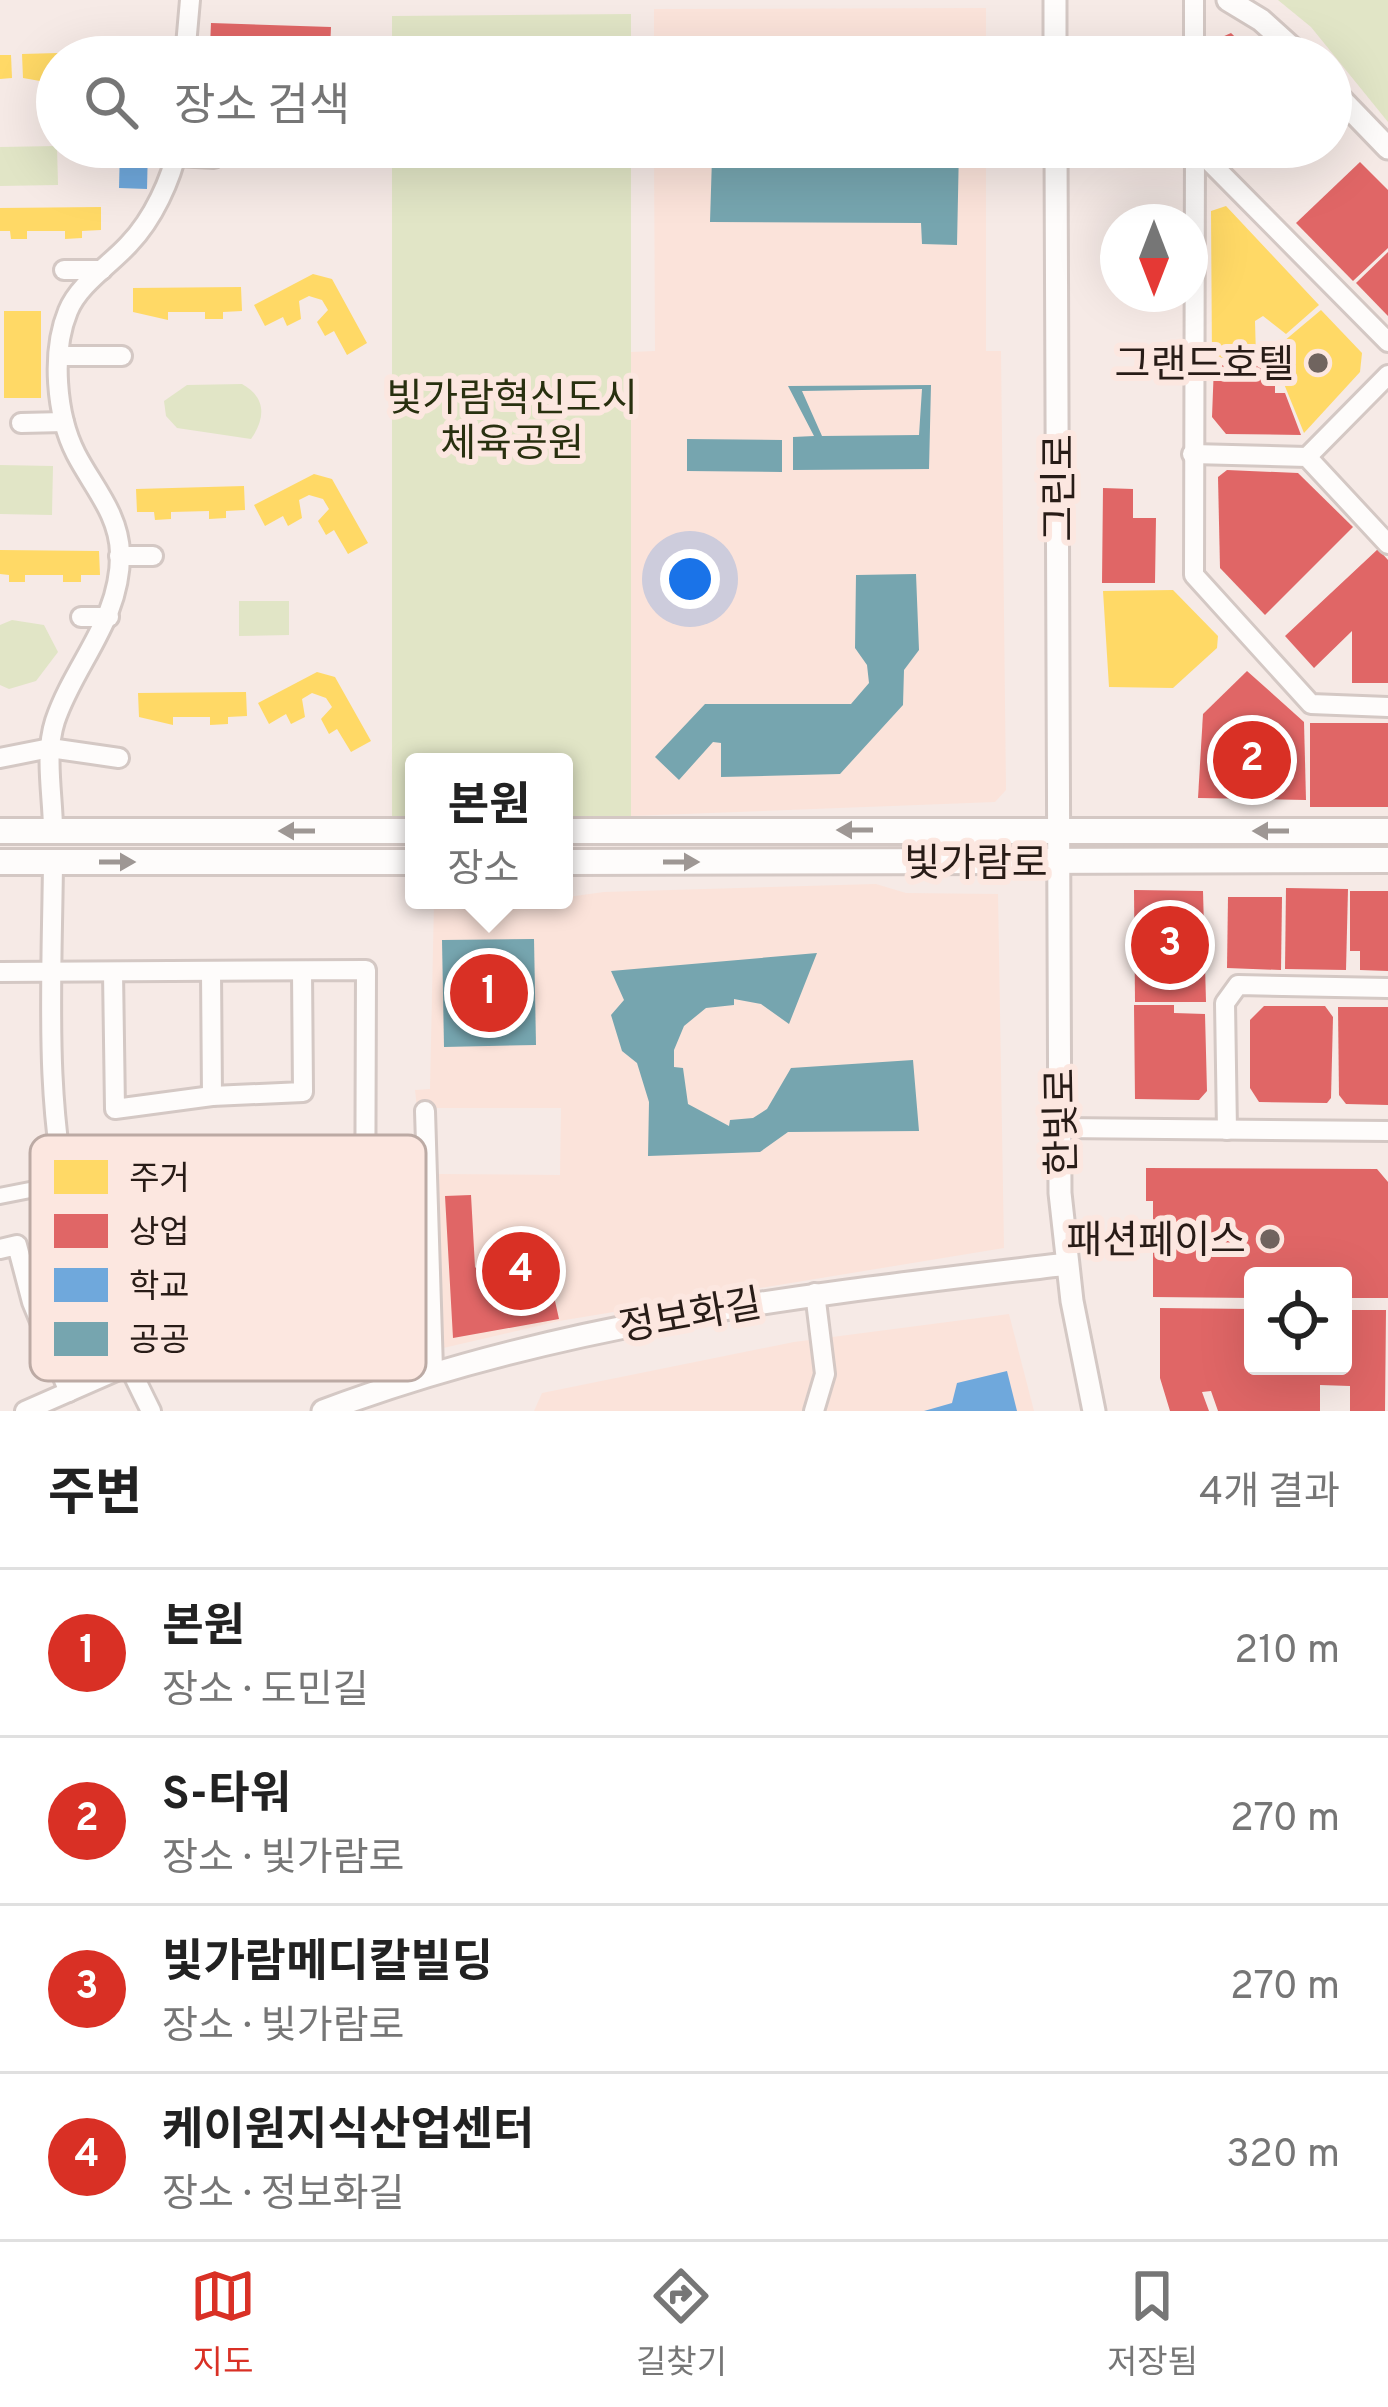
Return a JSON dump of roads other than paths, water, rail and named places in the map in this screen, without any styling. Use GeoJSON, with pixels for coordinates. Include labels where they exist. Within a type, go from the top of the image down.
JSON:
{"type":"FeatureCollection","features":[{"type":"Feature","properties":{"kind":"main road"},"geometry":{"type":"LineString","coordinates":[[0,831],[405,831]]}},
{"type":"Feature","properties":{"kind":"main road","name":"빛가람로"},"geometry":{"type":"LineString","coordinates":[[573,831],[1388,831]]}},
{"type":"Feature","properties":{"kind":"main road","name":"빛가람로"},"geometry":{"type":"LineString","coordinates":[[573,862],[1388,860]]}},
{"type":"Feature","properties":{"kind":"main road"},"geometry":{"type":"LineString","coordinates":[[0,862],[405,862]]}},
{"type":"Feature","properties":{"kind":"street"},"geometry":{"type":"LineString","coordinates":[[187,36],[190,0]]}},
{"type":"Feature","properties":{"kind":"street"},"geometry":{"type":"LineString","coordinates":[[1055,0],[1055,36]]}},
{"type":"Feature","properties":{"kind":"street"},"geometry":{"type":"LineString","coordinates":[[1194,0],[1194,36]]}},
{"type":"Feature","properties":{"kind":"street"},"geometry":{"type":"LineString","coordinates":[[1228,0],[1278,36]]}},
{"type":"Feature","properties":{"kind":"street"},"geometry":{"type":"LineString","coordinates":[[1352,111],[1388,148]]}},
{"type":"Feature","properties":{"kind":"street"},"geometry":{"type":"LineString","coordinates":[[52,830],[50,748],[56,719],[109,617],[119,556],[110,508],[74,451],[64,422],[58,382],[68,310],[133,241],[169,168]]}},
{"type":"Feature","properties":{"kind":"street","name":"그린로"},"geometry":{"type":"LineString","coordinates":[[1056,168],[1056,830]]}},
{"type":"Feature","properties":{"kind":"street"},"geometry":{"type":"LineString","coordinates":[[1196,168],[1192,454],[1193,560],[1199,583],[1311,704],[1388,707]]}},
{"type":"Feature","properties":{"kind":"street"},"geometry":{"type":"LineString","coordinates":[[1217,168],[1388,342]]}},
{"type":"Feature","properties":{"kind":"street"},"geometry":{"type":"LineString","coordinates":[[64,270],[102,270]]}},
{"type":"Feature","properties":{"kind":"street"},"geometry":{"type":"LineString","coordinates":[[61,356],[122,356]]}},
{"type":"Feature","properties":{"kind":"street"},"geometry":{"type":"LineString","coordinates":[[1307,457],[1388,375]]}},
{"type":"Feature","properties":{"kind":"street"},"geometry":{"type":"LineString","coordinates":[[21,423],[64,422]]}},
{"type":"Feature","properties":{"kind":"street"},"geometry":{"type":"LineString","coordinates":[[1192,454],[1307,457],[1388,544]]}},
{"type":"Feature","properties":{"kind":"street"},"geometry":{"type":"LineString","coordinates":[[119,556],[153,556]]}},
{"type":"Feature","properties":{"kind":"street"},"geometry":{"type":"LineString","coordinates":[[81,617],[109,617]]}},
{"type":"Feature","properties":{"kind":"street"},"geometry":{"type":"LineString","coordinates":[[0,758],[50,748],[119,758]]}},
{"type":"Feature","properties":{"kind":"street","name":"한빛로"},"geometry":{"type":"LineString","coordinates":[[1056,830],[1067,1264],[1094,1411]]}},
{"type":"Feature","properties":{"kind":"street"},"geometry":{"type":"LineString","coordinates":[[52,862],[60,1135]]}},
{"type":"Feature","properties":{"kind":"street"},"geometry":{"type":"LineString","coordinates":[[0,972],[366,970],[365,1135]]}},
{"type":"Feature","properties":{"kind":"street"},"geometry":{"type":"LineString","coordinates":[[113,971],[116,1109],[212,1096],[303,1092],[302,971]]}},
{"type":"Feature","properties":{"kind":"street"},"geometry":{"type":"LineString","coordinates":[[211,971],[212,1096]]}},
{"type":"Feature","properties":{"kind":"street"},"geometry":{"type":"LineString","coordinates":[[1227,1130],[1225,1003],[1238,985],[1388,988]]}},
{"type":"Feature","properties":{"kind":"street"},"geometry":{"type":"LineString","coordinates":[[425,1111],[426,1135]]}},
{"type":"Feature","properties":{"kind":"street"},"geometry":{"type":"LineString","coordinates":[[1060,1128],[1388,1132]]}},
{"type":"Feature","properties":{"kind":"street"},"geometry":{"type":"LineString","coordinates":[[426,1143],[433,1370]]}},
{"type":"Feature","properties":{"kind":"street"},"geometry":{"type":"LineString","coordinates":[[0,1196],[30,1190]]}},
{"type":"Feature","properties":{"kind":"street"},"geometry":{"type":"LineString","coordinates":[[0,1249],[17,1245],[30,1294]]}},
{"type":"Feature","properties":{"kind":"street","name":"정보화길"},"geometry":{"type":"LineString","coordinates":[[426,1373],[632,1322],[815,1293],[1067,1264]]}},
{"type":"Feature","properties":{"kind":"street"},"geometry":{"type":"LineString","coordinates":[[814,1411],[825,1374],[815,1293]]}},
{"type":"Feature","properties":{"kind":"street"},"geometry":{"type":"LineString","coordinates":[[65,1381],[69,1392]]}},
{"type":"Feature","properties":{"kind":"street"},"geometry":{"type":"LineString","coordinates":[[25,1411],[94,1381]]}},
{"type":"Feature","properties":{"kind":"street"},"geometry":{"type":"LineString","coordinates":[[136,1381],[151,1411]]}},
{"type":"Feature","properties":{"kind":"street","name":"정보화길"},"geometry":{"type":"LineString","coordinates":[[323,1411],[403,1381]]}},
{"type":"Feature","properties":{"kind":"place","name":"그랜드호텔"},"geometry":{"type":"Point","coordinates":[1318,363]}},
{"type":"Feature","properties":{"kind":"place","name":"S-타워"},"geometry":{"type":"Point","coordinates":[1252,760]}},
{"type":"Feature","properties":{"kind":"place","name":"빛가람메디칼빌딩"},"geometry":{"type":"Point","coordinates":[1170,945]}},
{"type":"Feature","properties":{"kind":"place","name":"본원"},"geometry":{"type":"Point","coordinates":[489,993]}},
{"type":"Feature","properties":{"kind":"place","name":"패션페이스"},"geometry":{"type":"Point","coordinates":[1270,1239]}},
{"type":"Feature","properties":{"kind":"place","name":"케이원지식산업센터"},"geometry":{"type":"Point","coordinates":[521,1271]}},
{"type":"Feature","properties":{"kind":"park label","name":"빛가람혁신도시 체육공원"},"geometry":{"type":"Point","coordinates":[512,420]}}]}
